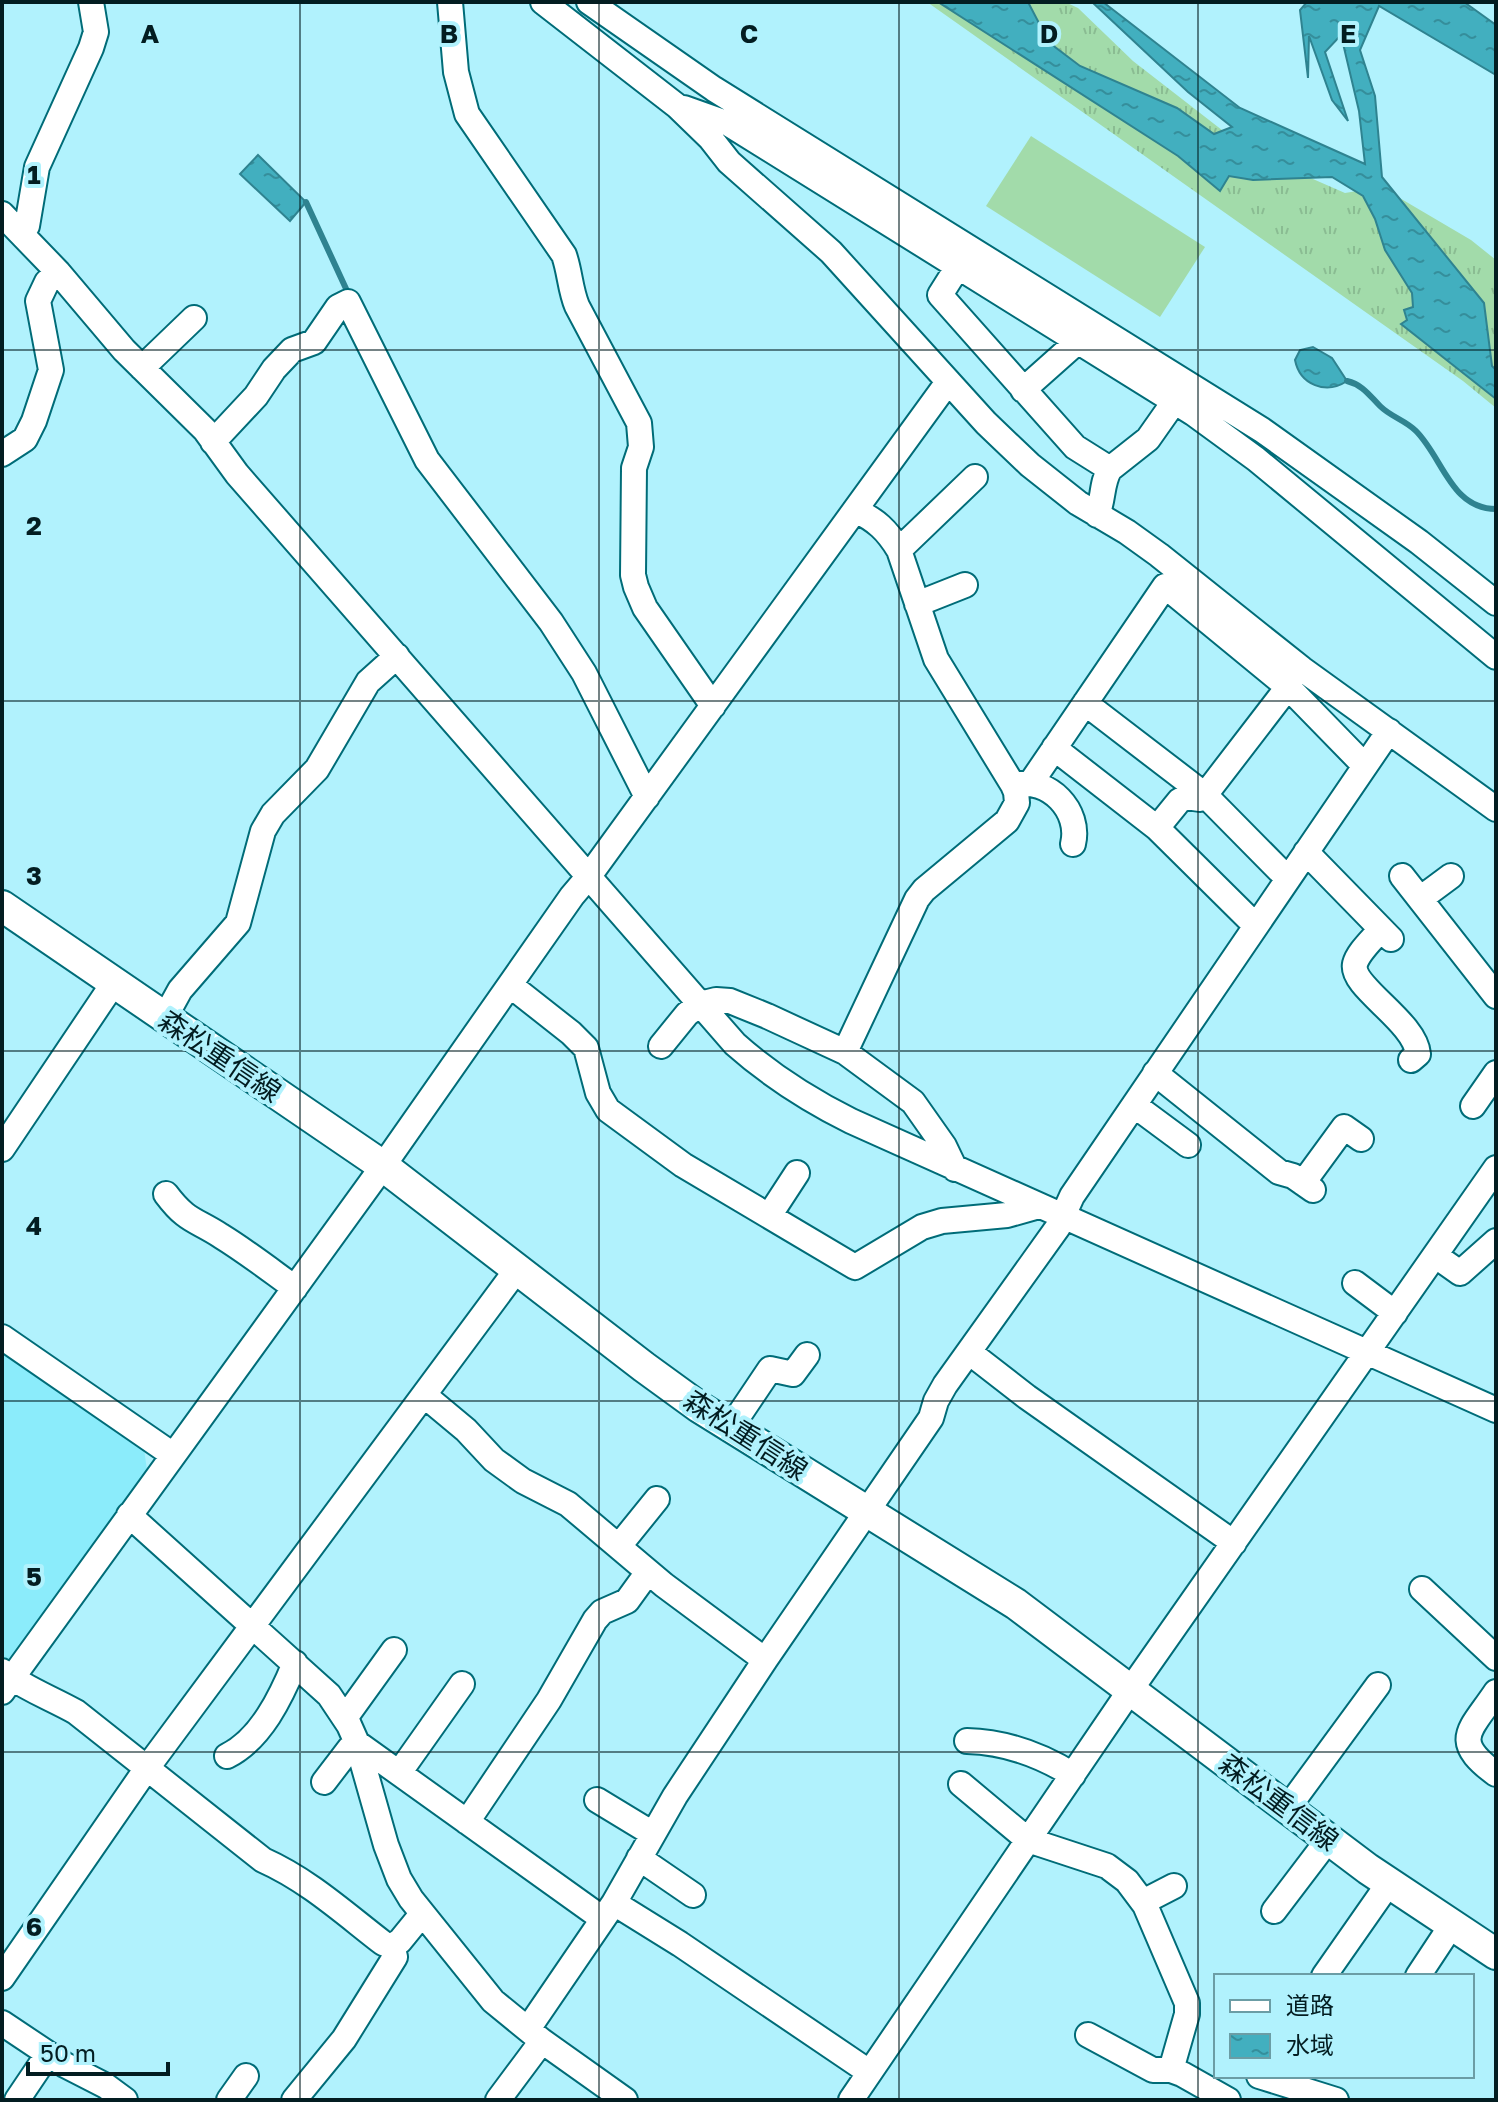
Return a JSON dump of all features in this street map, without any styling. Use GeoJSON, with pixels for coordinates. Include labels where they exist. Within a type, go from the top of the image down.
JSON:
{"type":"FeatureCollection","features":[{"type":"Feature","properties":{"kind":"main road","name":"森松重信線"},"geometry":{"type":"LineString","coordinates":[[2,906],[383,1166],[644,1367],[731,1427],[1016,1604],[1328,1840],[1496,1954]]}},
{"type":"Feature","properties":{"kind":"street"},"geometry":{"type":"LineString","coordinates":[[22,234],[27,226],[37,167],[70,98],[96,32],[91,2]]}},
{"type":"Feature","properties":{"kind":"street"},"geometry":{"type":"LineString","coordinates":[[450,2],[456,72],[467,114],[564,255],[569,268],[570,290],[577,306],[639,423],[641,447],[634,468],[633,575],[636,587],[645,608],[713,706]]}},
{"type":"Feature","properties":{"kind":"street"},"geometry":{"type":"LineString","coordinates":[[543,2],[677,106],[711,139],[729,162],[831,252],[1019,456],[1078,503],[1159,555],[1302,669],[1496,809]]}},
{"type":"Feature","properties":{"kind":"street"},"geometry":{"type":"LineString","coordinates":[[589,2],[714,89],[1262,430],[1382,515],[1496,603]]}},
{"type":"Feature","properties":{"kind":"street"},"geometry":{"type":"LineString","coordinates":[[630,32],[677,106],[729,124],[1174,402],[1256,459],[1496,657]]}},
{"type":"Feature","properties":{"kind":"street"},"geometry":{"type":"LineString","coordinates":[[2,214],[58,272],[142,368],[205,430],[237,474],[735,1044],[790,1087],[851,1121],[1496,1410]]}},
{"type":"Feature","properties":{"kind":"street"},"geometry":{"type":"LineString","coordinates":[[957,268],[940,295],[1075,447],[1110,469]]}},
{"type":"Feature","properties":{"kind":"street"},"geometry":{"type":"LineString","coordinates":[[2,454],[25,439],[51,370],[38,301],[47,282],[58,272]]}},
{"type":"Feature","properties":{"kind":"street"},"geometry":{"type":"LineString","coordinates":[[213,442],[256,396],[274,369],[292,350],[314,342],[338,307],[348,302],[427,460],[551,622],[576,660],[647,797]]}},
{"type":"Feature","properties":{"kind":"street"},"geometry":{"type":"LineString","coordinates":[[142,368],[194,318]]}},
{"type":"Feature","properties":{"kind":"street"},"geometry":{"type":"LineString","coordinates":[[1023,390],[1077,342]]}},
{"type":"Feature","properties":{"kind":"street"},"geometry":{"type":"LineString","coordinates":[[392,1946],[383,1943],[318,1892],[263,1860],[76,1712],[5,1681],[295,1288],[572,896],[948,382]]}},
{"type":"Feature","properties":{"kind":"street"},"geometry":{"type":"LineString","coordinates":[[1097,515],[1101,506],[1103,479],[1110,469],[1148,439],[1174,402]]}},
{"type":"Feature","properties":{"kind":"street"},"geometry":{"type":"LineString","coordinates":[[899,550],[975,477]]}},
{"type":"Feature","properties":{"kind":"street"},"geometry":{"type":"LineString","coordinates":[[855,510],[876,520],[899,550],[936,659],[1021,784],[1059,797],[1068,807],[1075,833],[1073,844]]}},
{"type":"Feature","properties":{"kind":"street"},"geometry":{"type":"LineString","coordinates":[[917,604],[965,585]]}},
{"type":"Feature","properties":{"kind":"street"},"geometry":{"type":"LineString","coordinates":[[845,1052],[917,899],[1007,821],[1017,803],[1016,792],[1021,784],[1054,748],[1165,586],[1288,687],[1365,766]]}},
{"type":"Feature","properties":{"kind":"street"},"geometry":{"type":"LineString","coordinates":[[164,1019],[180,990],[238,923],[263,831],[273,814],[317,769],[368,682],[397,656]]}},
{"type":"Feature","properties":{"kind":"street"},"geometry":{"type":"LineString","coordinates":[[1157,828],[1179,801],[1186,797],[1200,799],[1205,795],[1288,687]]}},
{"type":"Feature","properties":{"kind":"street"},"geometry":{"type":"LineString","coordinates":[[1085,703],[1205,795],[1288,879]]}},
{"type":"Feature","properties":{"kind":"street"},"geometry":{"type":"LineString","coordinates":[[498,2100],[653,1834],[765,1660],[931,1418],[936,1401],[969,1352],[1058,1227],[1072,1196],[1389,731]]}},
{"type":"Feature","properties":{"kind":"street"},"geometry":{"type":"LineString","coordinates":[[1054,748],[1157,828],[1256,926]]}},
{"type":"Feature","properties":{"kind":"street"},"geometry":{"type":"LineString","coordinates":[[1306,852],[1386,934],[1356,960],[1354,969],[1411,1035],[1418,1054],[1411,1060]]}},
{"type":"Feature","properties":{"kind":"street"},"geometry":{"type":"LineString","coordinates":[[1402,876],[1496,996]]}},
{"type":"Feature","properties":{"kind":"street"},"geometry":{"type":"LineString","coordinates":[[1420,899],[1451,876]]}},
{"type":"Feature","properties":{"kind":"street"},"geometry":{"type":"LineString","coordinates":[[2,1149],[113,984]]}},
{"type":"Feature","properties":{"kind":"street"},"geometry":{"type":"LineString","coordinates":[[510,985],[586,1048],[598,1093],[608,1110],[683,1165],[855,1267],[922,1227],[942,1221],[1007,1215],[1039,1206]]}},
{"type":"Feature","properties":{"kind":"street"},"geometry":{"type":"LineString","coordinates":[[661,1046],[687,1014],[700,1004],[730,1001],[845,1052],[913,1102],[944,1146],[955,1169]]}},
{"type":"Feature","properties":{"kind":"street"},"geometry":{"type":"LineString","coordinates":[[1155,1073],[1240,1151],[1293,1176],[1308,1187],[1344,1127],[1361,1139]]}},
{"type":"Feature","properties":{"kind":"street"},"geometry":{"type":"LineString","coordinates":[[1473,1106],[1496,1073]]}},
{"type":"Feature","properties":{"kind":"street"},"geometry":{"type":"LineString","coordinates":[[1134,1105],[1188,1145]]}},
{"type":"Feature","properties":{"kind":"street"},"geometry":{"type":"LineString","coordinates":[[851,2100],[1131,1689],[1496,1168]]}},
{"type":"Feature","properties":{"kind":"street"},"geometry":{"type":"LineString","coordinates":[[769,1216],[797,1173]]}},
{"type":"Feature","properties":{"kind":"street"},"geometry":{"type":"LineString","coordinates":[[166,1194],[179,1211],[194,1222],[219,1234],[295,1288]]}},
{"type":"Feature","properties":{"kind":"street"},"geometry":{"type":"LineString","coordinates":[[1436,1256],[1460,1273],[1496,1241]]}},
{"type":"Feature","properties":{"kind":"street"},"geometry":{"type":"LineString","coordinates":[[2,1978],[147,1768],[518,1268]]}},
{"type":"Feature","properties":{"kind":"street"},"geometry":{"type":"LineString","coordinates":[[1355,1283],[1395,1313]]}},
{"type":"Feature","properties":{"kind":"street"},"geometry":{"type":"LineString","coordinates":[[2,1337],[173,1455]]}},
{"type":"Feature","properties":{"kind":"street"},"geometry":{"type":"LineString","coordinates":[[969,1352],[1027,1397],[1234,1543]]}},
{"type":"Feature","properties":{"kind":"street"},"geometry":{"type":"LineString","coordinates":[[731,1427],[770,1369],[793,1374],[807,1355]]}},
{"type":"Feature","properties":{"kind":"street"},"geometry":{"type":"LineString","coordinates":[[424,1395],[466,1430],[494,1460],[523,1481],[568,1504],[648,1572],[765,1660]]}},
{"type":"Feature","properties":{"kind":"street"},"geometry":{"type":"LineString","coordinates":[[619,1546],[657,1499]]}},
{"type":"Feature","properties":{"kind":"street"},"geometry":{"type":"LineString","coordinates":[[129,1515],[329,1695],[357,1743],[399,1879],[422,1914],[493,2001],[625,2100]]}},
{"type":"Feature","properties":{"kind":"street"},"geometry":{"type":"LineString","coordinates":[[467,1822],[549,1700],[595,1620],[602,1612],[627,1601],[648,1572]]}},
{"type":"Feature","properties":{"kind":"street"},"geometry":{"type":"LineString","coordinates":[[1422,1589],[1496,1658]]}},
{"type":"Feature","properties":{"kind":"street"},"geometry":{"type":"LineString","coordinates":[[345,1718],[394,1650]]}},
{"type":"Feature","properties":{"kind":"street"},"geometry":{"type":"LineString","coordinates":[[227,1756],[243,1748],[267,1717],[284,1690],[295,1663]]}},
{"type":"Feature","properties":{"kind":"street"},"geometry":{"type":"LineString","coordinates":[[399,1773],[462,1684]]}},
{"type":"Feature","properties":{"kind":"street"},"geometry":{"type":"LineString","coordinates":[[1287,1809],[1378,1685]]}},
{"type":"Feature","properties":{"kind":"street"},"geometry":{"type":"LineString","coordinates":[[1496,1692],[1468,1735],[1468,1745],[1473,1756],[1496,1774]]}},
{"type":"Feature","properties":{"kind":"street"},"geometry":{"type":"LineString","coordinates":[[967,1741],[992,1742],[1028,1753],[1073,1775]]}},
{"type":"Feature","properties":{"kind":"street"},"geometry":{"type":"LineString","coordinates":[[357,1743],[467,1822],[608,1911],[680,1944],[869,2072]]}},
{"type":"Feature","properties":{"kind":"street"},"geometry":{"type":"LineString","coordinates":[[324,1782],[357,1743]]}},
{"type":"Feature","properties":{"kind":"street"},"geometry":{"type":"LineString","coordinates":[[961,1784],[1028,1840],[1107,1866],[1127,1881],[1143,1902],[1187,2003],[1187,2014],[1171,2070]]}},
{"type":"Feature","properties":{"kind":"street"},"geometry":{"type":"LineString","coordinates":[[597,1800],[653,1834]]}},
{"type":"Feature","properties":{"kind":"street"},"geometry":{"type":"LineString","coordinates":[[1274,1911],[1328,1840]]}},
{"type":"Feature","properties":{"kind":"street"},"geometry":{"type":"LineString","coordinates":[[639,1858],[693,1895]]}},
{"type":"Feature","properties":{"kind":"street"},"geometry":{"type":"LineString","coordinates":[[1325,1974],[1389,1883]]}},
{"type":"Feature","properties":{"kind":"street"},"geometry":{"type":"LineString","coordinates":[[1143,1902],[1174,1886]]}},
{"type":"Feature","properties":{"kind":"street"},"geometry":{"type":"LineString","coordinates":[[392,1946],[400,1941],[422,1914]]}},
{"type":"Feature","properties":{"kind":"street"},"geometry":{"type":"LineString","coordinates":[[1419,1974],[1451,1926]]}},
{"type":"Feature","properties":{"kind":"street"},"geometry":{"type":"LineString","coordinates":[[294,2100],[344,2039],[395,1957],[392,1946]]}},
{"type":"Feature","properties":{"kind":"street"},"geometry":{"type":"LineString","coordinates":[[2,2023],[125,2100]]}},
{"type":"Feature","properties":{"kind":"street"},"geometry":{"type":"LineString","coordinates":[[1088,2035],[1153,2070],[1171,2070],[1228,2100]]}},
{"type":"Feature","properties":{"kind":"street"},"geometry":{"type":"LineString","coordinates":[[17,2100],[48,2054]]}},
{"type":"Feature","properties":{"kind":"street"},"geometry":{"type":"LineString","coordinates":[[1237,2100],[1254,2078]]}},
{"type":"Feature","properties":{"kind":"street"},"geometry":{"type":"LineString","coordinates":[[1263,2078],[1336,2100]]}},
{"type":"Feature","properties":{"kind":"shaded area"},"geometry":{"type":"Polygon","coordinates":[[[2,1350],[144,1449],[148,1477],[13,1664],[2,1656],[2,1350]]]}},
{"type":"Feature","properties":{"kind":"green space"},"geometry":{"type":"Polygon","coordinates":[[[927,2],[1065,2],[1078,8],[1133,61],[1249,151],[1345,193],[1381,187],[1471,240],[1496,260],[1496,408],[1463,381],[927,2]]]}},
{"type":"Feature","properties":{"kind":"green space"},"geometry":{"type":"Polygon","coordinates":[[[1031,136],[1205,247],[1160,317],[986,206],[1031,136]]]}},
{"type":"Feature","properties":{"kind":"water"},"geometry":{"type":"Polygon","coordinates":[[[938,2],[1028,2],[1055,47],[1080,66],[1177,108],[1214,134],[1232,127],[1188,92],[1092,2],[1103,2],[1240,108],[1365,164],[1359,111],[1341,35],[1325,52],[1348,121],[1332,100],[1309,36],[1308,78],[1300,10],[1307,2],[1464,2],[1496,25],[1496,75],[1379,6],[1360,50],[1375,96],[1382,177],[1484,303],[1492,366],[1496,370],[1496,399],[1401,324],[1407,320],[1404,310],[1413,307],[1412,293],[1385,250],[1375,219],[1363,196],[1332,177],[1253,180],[1229,176],[1220,191],[1178,156],[938,2]]]}},
{"type":"Feature","properties":{"kind":"water"},"geometry":{"type":"Polygon","coordinates":[[[258,155],[306,202],[290,221],[240,174],[258,155]]]}},
{"type":"Feature","properties":{"kind":"water"},"geometry":{"type":"Polygon","coordinates":[[[1313,347],[1332,358],[1347,381],[1323,387],[1302,376],[1295,360],[1300,350],[1313,347]]]}},
{"type":"Feature","properties":{"kind":"waterway"},"geometry":{"type":"LineString","coordinates":[[306,202],[348,293]]}},
{"type":"Feature","properties":{"kind":"waterway"},"geometry":{"type":"LineString","coordinates":[[1347,381],[1362,388],[1384,410],[1416,431],[1449,480],[1468,501],[1496,509]]}}]}
